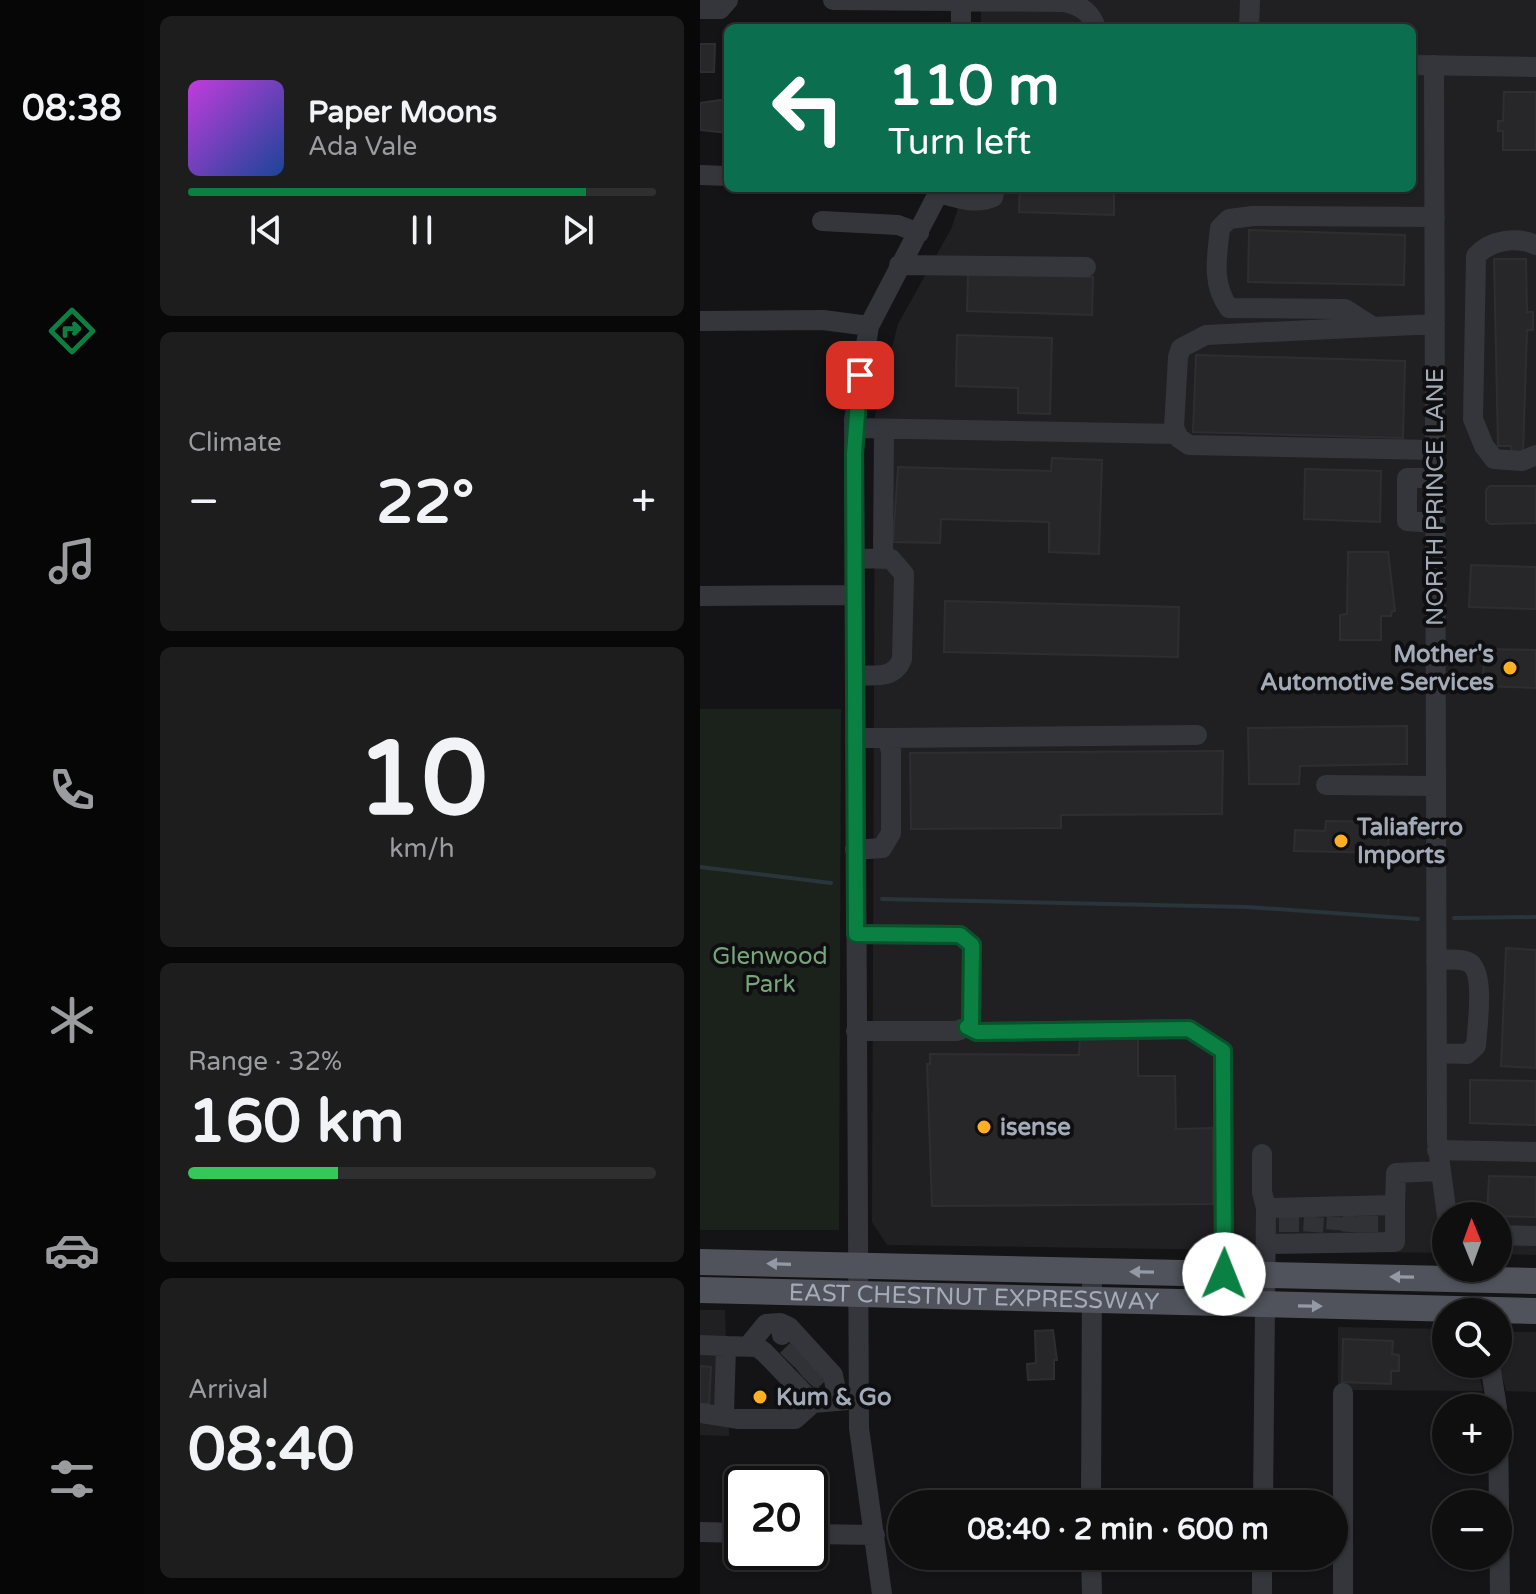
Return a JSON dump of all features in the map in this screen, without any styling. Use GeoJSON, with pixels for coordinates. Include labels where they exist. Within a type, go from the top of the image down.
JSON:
{"type":"FeatureCollection","features":[{"type":"Feature","properties":{"kind":"main road","name":"EAST CHESTNUT EXPRESSWAY"},"geometry":{"type":"LineString","coordinates":[[700,1262],[1092,1272],[1432,1273]]}},
{"type":"Feature","properties":{"kind":"main road","name":"EAST CHESTNUT EXPRESSWAY"},"geometry":{"type":"LineString","coordinates":[[1512,1278],[1536,1281]]}},
{"type":"Feature","properties":{"kind":"main road","name":"EAST CHESTNUT EXPRESSWAY"},"geometry":{"type":"LineString","coordinates":[[700,1290],[1432,1309]]}},
{"type":"Feature","properties":{"kind":"main road","name":"EAST CHESTNUT EXPRESSWAY"},"geometry":{"type":"LineString","coordinates":[[1512,1311],[1536,1311]]}},
{"type":"Feature","properties":{"kind":"street"},"geometry":{"type":"LineString","coordinates":[[700,9],[720,9],[728,0]]}},
{"type":"Feature","properties":{"kind":"street"},"geometry":{"type":"LineString","coordinates":[[833,0],[1065,2],[1078,5],[1091,15],[1094,24]]}},
{"type":"Feature","properties":{"kind":"street"},"geometry":{"type":"LineString","coordinates":[[1249,24],[1250,0]]}},
{"type":"Feature","properties":{"kind":"street"},"geometry":{"type":"LineString","coordinates":[[961,2],[961,24]]}},
{"type":"Feature","properties":{"kind":"street"},"geometry":{"type":"LineString","coordinates":[[1416,65],[1536,67]]}},
{"type":"Feature","properties":{"kind":"street","name":"NORTH PRINCE LANE"},"geometry":{"type":"LineString","coordinates":[[1434,65],[1437,1150],[1445,1202]]}},
{"type":"Feature","properties":{"kind":"street"},"geometry":{"type":"LineString","coordinates":[[700,175],[724,176]]}},
{"type":"Feature","properties":{"kind":"street"},"geometry":{"type":"LineString","coordinates":[[848,1400],[857,1294],[854,428],[869,326],[939,192]]}},
{"type":"Feature","properties":{"kind":"street"},"geometry":{"type":"LineString","coordinates":[[945,192],[963,200],[986,200],[993,197],[994,192]]}},
{"type":"Feature","properties":{"kind":"street"},"geometry":{"type":"LineString","coordinates":[[1373,327],[1345,309],[1229,308],[1221,298],[1216,274],[1220,228],[1229,219],[1253,216],[1435,217]]}},
{"type":"Feature","properties":{"kind":"street"},"geometry":{"type":"LineString","coordinates":[[822,221],[898,225],[919,233]]}},
{"type":"Feature","properties":{"kind":"street"},"geometry":{"type":"LineString","coordinates":[[1536,245],[1526,240],[1497,242],[1483,248],[1476,256],[1473,419],[1484,446],[1494,459],[1522,461],[1536,455]]}},
{"type":"Feature","properties":{"kind":"street"},"geometry":{"type":"LineString","coordinates":[[899,265],[1086,267]]}},
{"type":"Feature","properties":{"kind":"street"},"geometry":{"type":"LineString","coordinates":[[700,321],[823,320],[869,326]]}},
{"type":"Feature","properties":{"kind":"street"},"geometry":{"type":"LineString","coordinates":[[1177,434],[1178,357],[1181,348],[1206,335],[1435,324]]}},
{"type":"Feature","properties":{"kind":"street"},"geometry":{"type":"LineString","coordinates":[[854,428],[1177,434],[1189,445],[1435,450]]}},
{"type":"Feature","properties":{"kind":"street"},"geometry":{"type":"LineString","coordinates":[[883,557],[884,429]]}},
{"type":"Feature","properties":{"kind":"street"},"geometry":{"type":"LineString","coordinates":[[1435,478],[1407,478],[1406,485],[1407,521],[1435,523]]}},
{"type":"Feature","properties":{"kind":"street"},"geometry":{"type":"LineString","coordinates":[[855,558],[883,557],[899,565],[904,574],[902,659],[899,668],[890,675],[855,675]]}},
{"type":"Feature","properties":{"kind":"street"},"geometry":{"type":"LineString","coordinates":[[700,596],[855,595]]}},
{"type":"Feature","properties":{"kind":"street"},"geometry":{"type":"LineString","coordinates":[[855,738],[1197,735]]}},
{"type":"Feature","properties":{"kind":"street"},"geometry":{"type":"LineString","coordinates":[[855,850],[882,848],[891,833],[891,751],[887,738]]}},
{"type":"Feature","properties":{"kind":"street"},"geometry":{"type":"LineString","coordinates":[[1326,785],[1436,786]]}},
{"type":"Feature","properties":{"kind":"street"},"geometry":{"type":"LineString","coordinates":[[856,934],[960,935],[972,945],[971,1025],[957,1031],[856,1031]]}},
{"type":"Feature","properties":{"kind":"street"},"geometry":{"type":"LineString","coordinates":[[1436,960],[1465,961],[1472,964],[1479,977],[1476,1046],[1467,1054],[1437,1053]]}},
{"type":"Feature","properties":{"kind":"street"},"geometry":{"type":"LineString","coordinates":[[967,1027],[977,1032],[1189,1029],[1223,1051],[1224,1274]]}},
{"type":"Feature","properties":{"kind":"street"},"geometry":{"type":"LineString","coordinates":[[1437,1150],[1536,1152]]}},
{"type":"Feature","properties":{"kind":"street"},"geometry":{"type":"LineString","coordinates":[[1262,1154],[1267,1244],[1263,1490]]}},
{"type":"Feature","properties":{"kind":"street"},"geometry":{"type":"LineString","coordinates":[[1267,1244],[1289,1225],[1352,1224],[1395,1242],[1396,1164],[1439,1171]]}},
{"type":"Feature","properties":{"kind":"street"},"geometry":{"type":"LineString","coordinates":[[1266,1208],[1289,1225],[1314,1225],[1352,1224],[1395,1205]]}},
{"type":"Feature","properties":{"kind":"street"},"geometry":{"type":"LineString","coordinates":[[1512,1235],[1536,1236]]}},
{"type":"Feature","properties":{"kind":"street"},"geometry":{"type":"LineString","coordinates":[[1091,1490],[1092,1272]]}},
{"type":"Feature","properties":{"kind":"street"},"geometry":{"type":"LineString","coordinates":[[700,1345],[726,1346],[771,1341],[803,1369],[848,1400]]}},
{"type":"Feature","properties":{"kind":"street"},"geometry":{"type":"LineString","coordinates":[[771,1341],[803,1369],[833,1375],[848,1400],[861,1450],[882,1594]]}},
{"type":"Feature","properties":{"kind":"street"},"geometry":{"type":"LineString","coordinates":[[724,1414],[726,1346]]}},
{"type":"Feature","properties":{"kind":"street"},"geometry":{"type":"LineString","coordinates":[[700,1413],[724,1414],[739,1419],[795,1419],[803,1369]]}},
{"type":"Feature","properties":{"kind":"street"},"geometry":{"type":"LineString","coordinates":[[1343,1393],[1343,1594]]}},
{"type":"Feature","properties":{"kind":"street"},"geometry":{"type":"LineString","coordinates":[[1500,1594],[1501,1474]]}},
{"type":"Feature","properties":{"kind":"street"},"geometry":{"type":"LineString","coordinates":[[700,1532],[724,1533]]}},
{"type":"Feature","properties":{"kind":"street"},"geometry":{"type":"LineString","coordinates":[[828,1534],[875,1535]]}},
{"type":"Feature","properties":{"kind":"street"},"geometry":{"type":"LineString","coordinates":[[1091,1570],[1092,1594]]}},
{"type":"Feature","properties":{"kind":"street"},"geometry":{"type":"LineString","coordinates":[[1262,1570],[1262,1594]]}},
{"type":"Feature","properties":{"kind":"shaded area"},"geometry":{"type":"Polygon","coordinates":[[[981,0],[1536,0],[1536,1255],[1512,1254],[1512,1202],[1432,1202],[1432,1253],[887,1245],[872,1222],[875,415],[898,324],[951,229],[964,192],[1416,192],[1416,24],[981,24],[981,0]]]}},
{"type":"Feature","properties":{"kind":"shaded area"},"geometry":{"type":"Polygon","coordinates":[[[700,1310],[725,1310],[729,1436],[700,1435],[700,1310]]]}},
{"type":"Feature","properties":{"kind":"shaded area"},"geometry":{"type":"Polygon","coordinates":[[[1338,1327],[1432,1329],[1432,1378],[1480,1378],[1483,1391],[1349,1390],[1338,1386],[1338,1327]]]}},
{"type":"Feature","properties":{"kind":"shaded area"},"geometry":{"type":"Polygon","coordinates":[[[1512,1332],[1536,1332],[1536,1392],[1506,1391],[1503,1378],[1512,1378],[1512,1332]]]}},
{"type":"Feature","properties":{"kind":"green space","name":"Glenwood Park"},"geometry":{"type":"Polygon","coordinates":[[[700,709],[841,709],[839,1230],[700,1230],[700,709]]]}},
{"type":"Feature","properties":{"kind":"building"},"geometry":{"type":"Polygon","coordinates":[[[700,44],[715,44],[714,72],[700,72],[700,44]]]}},
{"type":"Feature","properties":{"kind":"building"},"geometry":{"type":"Polygon","coordinates":[[[1504,92],[1536,92],[1536,150],[1503,150],[1503,131],[1498,131],[1498,121],[1503,121],[1504,92]]]}},
{"type":"Feature","properties":{"kind":"building"},"geometry":{"type":"Polygon","coordinates":[[[724,100],[724,133],[700,130],[700,103],[724,100]]]}},
{"type":"Feature","properties":{"kind":"building"},"geometry":{"type":"Polygon","coordinates":[[[1020,192],[1114,192],[1114,215],[1019,212],[1020,192]]]}},
{"type":"Feature","properties":{"kind":"building"},"geometry":{"type":"Polygon","coordinates":[[[1249,230],[1405,235],[1404,285],[1248,282],[1249,230]]]}},
{"type":"Feature","properties":{"kind":"building"},"geometry":{"type":"Polygon","coordinates":[[[1494,259],[1526,259],[1527,312],[1533,312],[1533,330],[1527,330],[1523,454],[1512,453],[1511,446],[1498,446],[1494,259]]]}},
{"type":"Feature","properties":{"kind":"building"},"geometry":{"type":"Polygon","coordinates":[[[968,274],[1093,277],[1092,315],[967,311],[968,274]]]}},
{"type":"Feature","properties":{"kind":"building"},"geometry":{"type":"Polygon","coordinates":[[[957,335],[1052,338],[1050,414],[1018,413],[1018,388],[956,386],[957,335]]]}},
{"type":"Feature","properties":{"kind":"building"},"geometry":{"type":"Polygon","coordinates":[[[1196,355],[1405,361],[1403,438],[1193,432],[1196,355]]]}},
{"type":"Feature","properties":{"kind":"building"},"geometry":{"type":"Polygon","coordinates":[[[1052,458],[1102,460],[1099,554],[1049,552],[1049,522],[941,519],[940,543],[893,542],[898,467],[1051,471],[1052,458]]]}},
{"type":"Feature","properties":{"kind":"building"},"geometry":{"type":"Polygon","coordinates":[[[1305,469],[1381,471],[1380,522],[1304,519],[1305,469]]]}},
{"type":"Feature","properties":{"kind":"building"},"geometry":{"type":"Polygon","coordinates":[[[1490,486],[1536,486],[1536,523],[1490,524],[1486,520],[1486,490],[1490,486]]]}},
{"type":"Feature","properties":{"kind":"building"},"geometry":{"type":"Polygon","coordinates":[[[1348,552],[1388,552],[1395,611],[1391,616],[1381,616],[1381,640],[1340,640],[1340,615],[1347,614],[1348,552]]]}},
{"type":"Feature","properties":{"kind":"building"},"geometry":{"type":"Polygon","coordinates":[[[1471,565],[1536,567],[1536,609],[1469,607],[1471,565]]]}},
{"type":"Feature","properties":{"kind":"building"},"geometry":{"type":"Polygon","coordinates":[[[945,601],[1179,607],[1178,657],[944,652],[945,601]]]}},
{"type":"Feature","properties":{"kind":"building","name":"Mother's Automotive Services"},"geometry":{"type":"Polygon","coordinates":[[[1484,649],[1536,650],[1536,688],[1483,686],[1484,649]]]}},
{"type":"Feature","properties":{"kind":"building"},"geometry":{"type":"Polygon","coordinates":[[[1407,726],[1407,764],[1300,766],[1299,784],[1249,784],[1248,728],[1407,726]]]}},
{"type":"Feature","properties":{"kind":"building"},"geometry":{"type":"Polygon","coordinates":[[[1223,751],[1222,814],[1061,815],[1061,828],[911,829],[910,753],[1223,751]]]}},
{"type":"Feature","properties":{"kind":"building","name":"Taliaferro Imports"},"geometry":{"type":"Polygon","coordinates":[[[1326,821],[1389,822],[1388,853],[1294,851],[1295,830],[1325,831],[1326,821]]]}},
{"type":"Feature","properties":{"kind":"building"},"geometry":{"type":"Polygon","coordinates":[[[1506,948],[1536,950],[1536,1068],[1501,1066],[1506,948]]]}},
{"type":"Feature","properties":{"kind":"building"},"geometry":{"type":"Polygon","coordinates":[[[1138,1037],[1138,1076],[1175,1076],[1176,1129],[1213,1128],[1213,1204],[932,1206],[927,1064],[930,1064],[930,1054],[1079,1055],[1080,1038],[1138,1037]]]}},
{"type":"Feature","properties":{"kind":"building"},"geometry":{"type":"Polygon","coordinates":[[[1470,1080],[1536,1081],[1536,1125],[1470,1123],[1470,1080]]]}},
{"type":"Feature","properties":{"kind":"building"},"geometry":{"type":"Polygon","coordinates":[[[1489,1176],[1536,1177],[1536,1217],[1512,1217],[1512,1202],[1488,1202],[1489,1176]]]}},
{"type":"Feature","properties":{"kind":"building"},"geometry":{"type":"Polygon","coordinates":[[[1053,1330],[1057,1360],[1054,1360],[1054,1379],[1028,1380],[1027,1364],[1036,1363],[1035,1331],[1053,1330]]]}},
{"type":"Feature","properties":{"kind":"building"},"geometry":{"type":"Polygon","coordinates":[[[1343,1339],[1393,1341],[1392,1354],[1399,1355],[1399,1371],[1391,1371],[1391,1384],[1342,1382],[1343,1339]]]}},
{"type":"Feature","properties":{"kind":"building"},"geometry":{"type":"Polygon","coordinates":[[[700,1366],[711,1367],[709,1404],[700,1404],[700,1366]]]}},
{"type":"Feature","properties":{"kind":"waterway"},"geometry":{"type":"LineString","coordinates":[[700,867],[831,883]]}},
{"type":"Feature","properties":{"kind":"waterway"},"geometry":{"type":"LineString","coordinates":[[882,899],[1247,907],[1418,919]]}},
{"type":"Feature","properties":{"kind":"waterway"},"geometry":{"type":"LineString","coordinates":[[1454,918],[1536,917]]}},
{"type":"Feature","properties":{"kind":"tunnel"},"geometry":{"type":"LineString","coordinates":[[1352,1232],[1353,1216]]}},
{"type":"Feature","properties":{"kind":"tunnel"},"geometry":{"type":"LineString","coordinates":[[1368,1216],[1368,1232]]}},
{"type":"Feature","properties":{"kind":"tunnel"},"geometry":{"type":"LineString","coordinates":[[1289,1217],[1289,1232]]}},
{"type":"Feature","properties":{"kind":"tunnel"},"geometry":{"type":"LineString","coordinates":[[1313,1232],[1314,1217]]}},
{"type":"Feature","properties":{"kind":"tunnel"},"geometry":{"type":"LineString","coordinates":[[1336,1230],[1337,1217]]}},
{"type":"Feature","properties":{"kind":"tunnel"},"geometry":{"type":"LineString","coordinates":[[787,1360],[797,1350]]}},
{"type":"Feature","properties":{"kind":"tunnel"},"geometry":{"type":"LineString","coordinates":[[797,1370],[808,1361]]}},
{"type":"Feature","properties":{"kind":"tunnel"},"geometry":{"type":"LineString","coordinates":[[809,1383],[819,1373]]}},
{"type":"Feature","properties":{"kind":"place","name":"Mother's Automotive Services"},"geometry":{"type":"Point","coordinates":[1510,668]}},
{"type":"Feature","properties":{"kind":"place","name":"Taliaferro Imports"},"geometry":{"type":"Point","coordinates":[1341,841]}},
{"type":"Feature","properties":{"kind":"place","name":"isense"},"geometry":{"type":"Point","coordinates":[984,1127]}},
{"type":"Feature","properties":{"kind":"place","name":"Kum & Go"},"geometry":{"type":"Point","coordinates":[760,1397]}},
{"type":"Feature","properties":{"kind":"route"},"geometry":{"type":"LineString","coordinates":[[860,375],[854,420],[856,934],[960,935],[972,945],[971,1025],[967,1027],[977,1032],[1189,1029],[1223,1051],[1226,1108],[1224,1274]]}}]}
